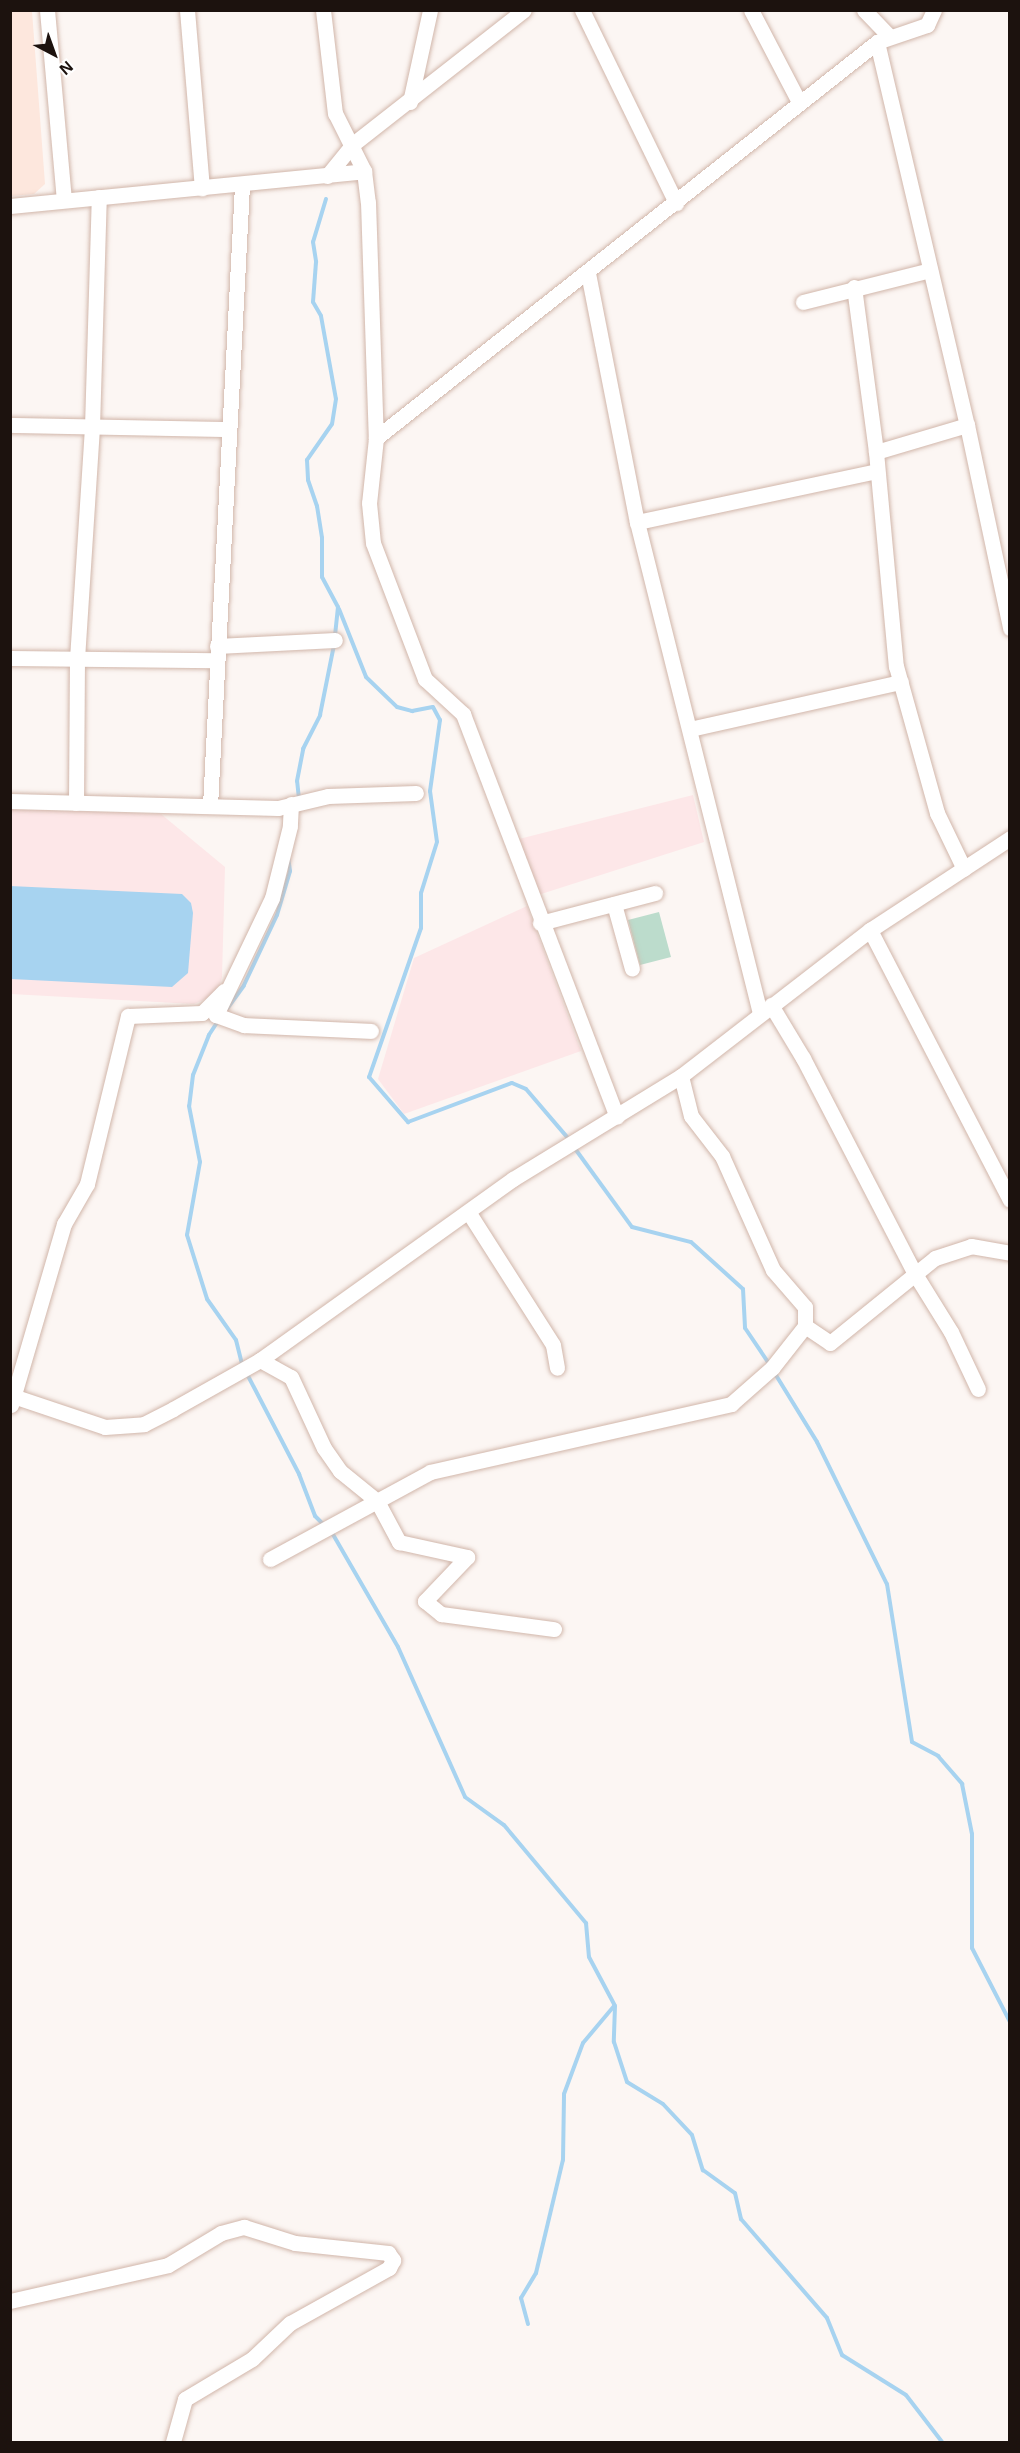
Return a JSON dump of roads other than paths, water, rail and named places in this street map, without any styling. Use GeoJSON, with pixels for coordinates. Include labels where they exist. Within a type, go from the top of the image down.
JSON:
{"type":"FeatureCollection","features":[{"type":"Feature","properties":{"kind":"street"},"geometry":{"type":"LineString","coordinates":[[47,10],[64,199]]}},
{"type":"Feature","properties":{"kind":"street"},"geometry":{"type":"LineString","coordinates":[[187,10],[202,188]]}},
{"type":"Feature","properties":{"kind":"street"},"geometry":{"type":"LineString","coordinates":[[323,10],[335,113],[353,144],[364,171],[370,231],[376,438],[369,503],[373,543],[425,679],[463,714],[540,923],[617,1117]]}},
{"type":"Feature","properties":{"kind":"street"},"geometry":{"type":"LineString","coordinates":[[410,102],[430,10]]}},
{"type":"Feature","properties":{"kind":"street"},"geometry":{"type":"LineString","coordinates":[[327,176],[353,144],[410,102],[524,10]]}},
{"type":"Feature","properties":{"kind":"street"},"geometry":{"type":"LineString","coordinates":[[582,10],[676,203]]}},
{"type":"Feature","properties":{"kind":"street"},"geometry":{"type":"LineString","coordinates":[[751,10],[799,102]]}},
{"type":"Feature","properties":{"kind":"street"},"geometry":{"type":"LineString","coordinates":[[864,10],[883,39],[930,270],[967,425],[1010,628]]}},
{"type":"Feature","properties":{"kind":"street"},"geometry":{"type":"LineString","coordinates":[[376,438],[588,273],[799,102],[883,39],[927,25],[934,10]]}},
{"type":"Feature","properties":{"kind":"street"},"geometry":{"type":"LineString","coordinates":[[10,206],[364,171]]}},
{"type":"Feature","properties":{"kind":"street"},"geometry":{"type":"LineString","coordinates":[[210,806],[216,653],[242,184]]}},
{"type":"Feature","properties":{"kind":"street"},"geometry":{"type":"LineString","coordinates":[[76,803],[77,659],[92,427],[99,197]]}},
{"type":"Feature","properties":{"kind":"street"},"geometry":{"type":"LineString","coordinates":[[803,302],[854,287],[930,270]]}},
{"type":"Feature","properties":{"kind":"street"},"geometry":{"type":"LineString","coordinates":[[588,273],[637,522],[766,1009],[808,1068],[915,1274],[951,1332],[978,1389]]}},
{"type":"Feature","properties":{"kind":"street"},"geometry":{"type":"LineString","coordinates":[[854,287],[876,452],[896,666],[937,813],[964,869]]}},
{"type":"Feature","properties":{"kind":"street"},"geometry":{"type":"LineString","coordinates":[[10,425],[228,429]]}},
{"type":"Feature","properties":{"kind":"street"},"geometry":{"type":"LineString","coordinates":[[876,452],[967,425]]}},
{"type":"Feature","properties":{"kind":"street"},"geometry":{"type":"LineString","coordinates":[[637,522],[877,471]]}},
{"type":"Feature","properties":{"kind":"street"},"geometry":{"type":"LineString","coordinates":[[10,658],[77,659],[216,653],[335,640]]}},
{"type":"Feature","properties":{"kind":"street"},"geometry":{"type":"LineString","coordinates":[[690,729],[902,681]]}},
{"type":"Feature","properties":{"kind":"street"},"geometry":{"type":"LineString","coordinates":[[10,801],[210,806],[291,804],[328,796],[416,793]]}},
{"type":"Feature","properties":{"kind":"street"},"geometry":{"type":"LineString","coordinates":[[291,804],[290,826],[272,898],[252,947],[224,991],[202,1014],[128,1016],[87,1184],[64,1224],[12,1399],[105,1427],[144,1424],[260,1360],[469,1213],[513,1179],[681,1076],[870,930],[1010,838]]}},
{"type":"Feature","properties":{"kind":"street"},"geometry":{"type":"LineString","coordinates":[[540,923],[655,893]]}},
{"type":"Feature","properties":{"kind":"street"},"geometry":{"type":"LineString","coordinates":[[614,904],[632,969]]}},
{"type":"Feature","properties":{"kind":"street"},"geometry":{"type":"LineString","coordinates":[[870,930],[1010,1200]]}},
{"type":"Feature","properties":{"kind":"street"},"geometry":{"type":"LineString","coordinates":[[224,991],[216,1015],[228,1022],[371,1031]]}},
{"type":"Feature","properties":{"kind":"street"},"geometry":{"type":"LineString","coordinates":[[270,1559],[430,1472],[731,1404],[772,1368],[805,1326],[805,1307],[773,1270],[722,1156],[691,1116],[681,1076]]}},
{"type":"Feature","properties":{"kind":"street"},"geometry":{"type":"LineString","coordinates":[[469,1213],[553,1344],[557,1368]]}},
{"type":"Feature","properties":{"kind":"street"},"geometry":{"type":"LineString","coordinates":[[805,1326],[830,1343],[935,1258],[971,1246],[1010,1253]]}},
{"type":"Feature","properties":{"kind":"street"},"geometry":{"type":"LineString","coordinates":[[260,1360],[291,1377],[324,1448],[340,1471],[377,1500],[399,1542],[467,1557],[425,1601],[441,1614],[554,1629]]}},
{"type":"Feature","properties":{"kind":"street"},"geometry":{"type":"LineString","coordinates":[[10,2301],[168,2265],[221,2234],[244,2228],[295,2242],[388,2253],[393,2260],[389,2268],[290,2323],[252,2358],[185,2399],[173,2442]]}},
{"type":"Feature","properties":{"kind":"water"},"geometry":{"type":"Polygon","coordinates":[[[10,886],[182,894],[191,903],[193,913],[188,973],[172,987],[11,979],[10,886]]]}},
{"type":"Feature","properties":{"kind":"waterway"},"geometry":{"type":"LineString","coordinates":[[326,199],[313,242],[316,262],[313,302],[321,316],[336,399],[332,424],[307,460],[308,480],[317,506],[322,538],[322,577],[338,607],[335,635]]}},
{"type":"Feature","properties":{"kind":"waterway"},"geometry":{"type":"LineString","coordinates":[[339,609],[366,677],[397,707],[412,711],[433,707],[440,720],[430,791],[437,842],[421,893],[421,928],[369,1077],[408,1122],[512,1083],[526,1089],[567,1137]]}},
{"type":"Feature","properties":{"kind":"waterway"},"geometry":{"type":"LineString","coordinates":[[299,799],[297,781],[303,749],[320,715],[334,645]]}},
{"type":"Feature","properties":{"kind":"waterway"},"geometry":{"type":"LineString","coordinates":[[224,1013],[244,985],[277,915],[290,871],[288,856]]}},
{"type":"Feature","properties":{"kind":"waterway"},"geometry":{"type":"LineString","coordinates":[[218,1021],[209,1035],[193,1075],[189,1106],[200,1162],[187,1235],[207,1299],[236,1340],[242,1364]]}},
{"type":"Feature","properties":{"kind":"waterway"},"geometry":{"type":"LineString","coordinates":[[576,1150],[632,1227],[691,1242],[743,1289],[745,1328],[770,1365]]}},
{"type":"Feature","properties":{"kind":"waterway"},"geometry":{"type":"LineString","coordinates":[[774,1372],[817,1442],[887,1584],[912,1742],[938,1756],[962,1784],[972,1834],[972,1948],[1010,2022]]}},
{"type":"Feature","properties":{"kind":"waterway"},"geometry":{"type":"LineString","coordinates":[[247,1374],[299,1474],[315,1516],[325,1526]]}},
{"type":"Feature","properties":{"kind":"waterway"},"geometry":{"type":"LineString","coordinates":[[331,1531],[398,1647],[465,1797],[504,1825],[586,1923],[589,1957],[615,2006],[614,2042],[627,2082],[663,2104],[692,2135],[703,2170],[735,2193],[741,2219],[827,2318],[842,2355],[906,2395],[942,2442]]}},
{"type":"Feature","properties":{"kind":"waterway"},"geometry":{"type":"LineString","coordinates":[[528,2324],[521,2298],[536,2273],[563,2160],[564,2094],[583,2043],[614,2006]]}}]}
